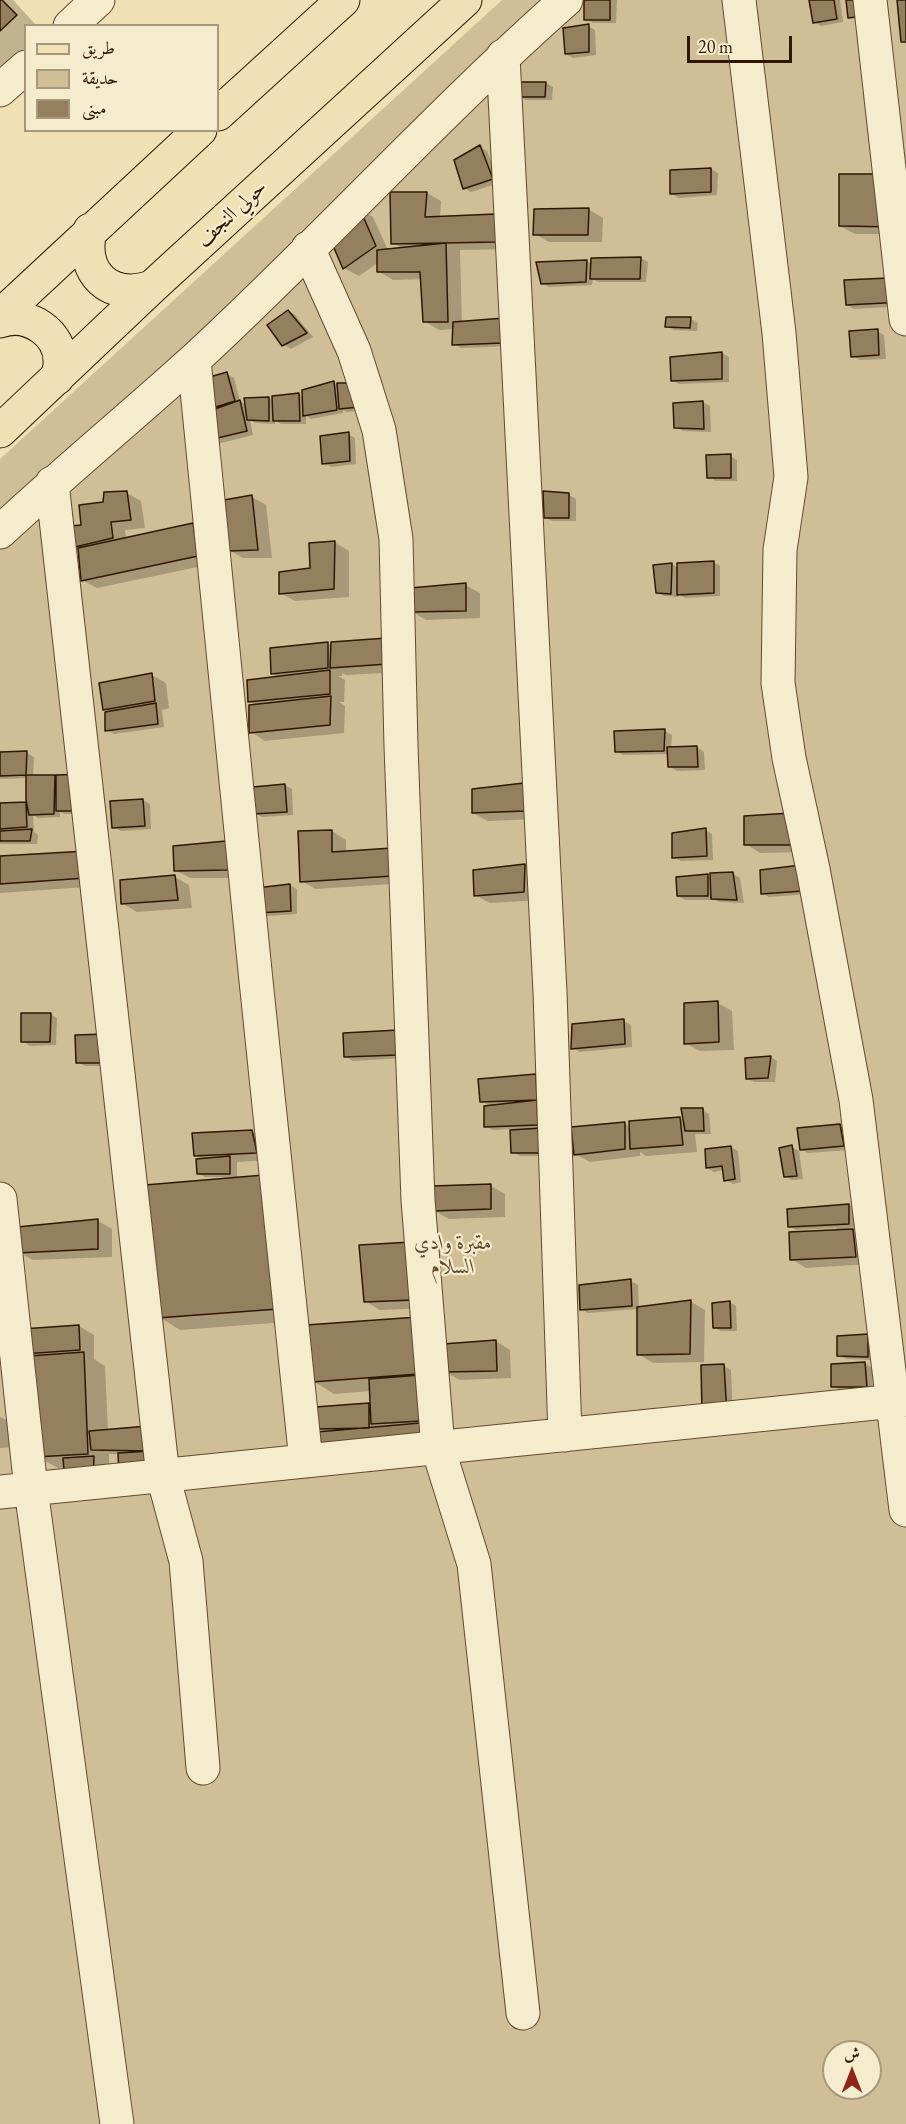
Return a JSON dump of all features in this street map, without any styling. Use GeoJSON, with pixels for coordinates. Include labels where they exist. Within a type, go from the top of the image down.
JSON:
{"type":"FeatureCollection","features":[{"type":"Feature","properties":{"kind":"main road"},"geometry":{"type":"LineString","coordinates":[[219,113],[343,0]]}},
{"type":"Feature","properties":{"kind":"main road","name":"حولي النجف"},"geometry":{"type":"LineString","coordinates":[[0,431],[152,287],[465,0]]}},
{"type":"Feature","properties":{"kind":"main road"},"geometry":{"type":"LineString","coordinates":[[0,316],[198,132]]}},
{"type":"Feature","properties":{"kind":"main road"},"geometry":{"type":"LineString","coordinates":[[90,231],[87,246],[89,261],[96,275],[108,285],[122,291],[137,292],[152,287]]}},
{"type":"Feature","properties":{"kind":"main road"},"geometry":{"type":"LineString","coordinates":[[0,321],[7,318],[22,318],[37,324],[49,333],[57,347],[60,362],[57,378]]}},
{"type":"Feature","properties":{"kind":"street"},"geometry":{"type":"LineString","coordinates":[[72,24],[98,0]]}},
{"type":"Feature","properties":{"kind":"street"},"geometry":{"type":"LineString","coordinates":[[0,532],[52,483],[194,360],[503,56],[567,0]]}},
{"type":"Feature","properties":{"kind":"street"},"geometry":{"type":"LineString","coordinates":[[739,0],[779,333],[791,477],[780,550],[778,683],[789,758],[813,869],[856,1100],[899,1401],[906,1510]]}},
{"type":"Feature","properties":{"kind":"street"},"geometry":{"type":"LineString","coordinates":[[870,0],[906,319]]}},
{"type":"Feature","properties":{"kind":"street"},"geometry":{"type":"LineString","coordinates":[[503,56],[549,980],[565,1435]]}},
{"type":"Feature","properties":{"kind":"street"},"geometry":{"type":"LineString","coordinates":[[0,90],[24,69]]}},
{"type":"Feature","properties":{"kind":"street"},"geometry":{"type":"LineString","coordinates":[[308,248],[354,351],[379,430],[396,538],[401,746],[418,1200],[438,1448],[474,1564],[523,2013]]}},
{"type":"Feature","properties":{"kind":"street"},"geometry":{"type":"LineString","coordinates":[[194,360],[228,714],[306,1461]]}},
{"type":"Feature","properties":{"kind":"street"},"geometry":{"type":"LineString","coordinates":[[52,483],[163,1476],[186,1561],[203,1768]]}},
{"type":"Feature","properties":{"kind":"street"},"geometry":{"type":"LineString","coordinates":[[0,1199],[15,1491],[117,2124]]}},
{"type":"Feature","properties":{"kind":"street"},"geometry":{"type":"LineString","coordinates":[[15,1491],[899,1401]]}},
{"type":"Feature","properties":{"kind":"green space","name":"مقبرة وادي السلام"},"geometry":{"type":"Polygon","coordinates":[[[502,0],[906,0],[906,2124],[0,2124],[0,459],[502,0]]]}},
{"type":"Feature","properties":{"kind":"building"},"geometry":{"type":"Polygon","coordinates":[[[0,0],[17,15],[0,31],[0,0]]]}},
{"type":"Feature","properties":{"kind":"building"},"geometry":{"type":"Polygon","coordinates":[[[584,0],[610,0],[610,20],[584,20],[584,0]]]}},
{"type":"Feature","properties":{"kind":"building"},"geometry":{"type":"Polygon","coordinates":[[[809,0],[834,0],[837,19],[813,23],[809,0]]]}},
{"type":"Feature","properties":{"kind":"building"},"geometry":{"type":"Polygon","coordinates":[[[846,0],[870,0],[872,15],[848,18],[846,0]]]}},
{"type":"Feature","properties":{"kind":"building"},"geometry":{"type":"Polygon","coordinates":[[[897,0],[906,0],[906,42],[901,42],[897,0]]]}},
{"type":"Feature","properties":{"kind":"building"},"geometry":{"type":"Polygon","coordinates":[[[589,24],[589,52],[565,54],[563,28],[589,24]]]}},
{"type":"Feature","properties":{"kind":"building"},"geometry":{"type":"Polygon","coordinates":[[[519,82],[546,82],[545,97],[517,97],[519,82]]]}},
{"type":"Feature","properties":{"kind":"building"},"geometry":{"type":"Polygon","coordinates":[[[480,145],[493,179],[463,189],[454,160],[480,145]]]}},
{"type":"Feature","properties":{"kind":"building"},"geometry":{"type":"Polygon","coordinates":[[[711,168],[711,192],[670,194],[670,170],[711,168]]]}},
{"type":"Feature","properties":{"kind":"building"},"geometry":{"type":"Polygon","coordinates":[[[839,174],[880,174],[896,227],[839,226],[839,174]]]}},
{"type":"Feature","properties":{"kind":"building"},"geometry":{"type":"Polygon","coordinates":[[[390,192],[427,192],[425,217],[496,214],[496,242],[391,244],[390,192]]]}},
{"type":"Feature","properties":{"kind":"building"},"geometry":{"type":"Polygon","coordinates":[[[359,207],[376,246],[343,269],[328,234],[359,207]]]}},
{"type":"Feature","properties":{"kind":"building"},"geometry":{"type":"Polygon","coordinates":[[[589,208],[588,235],[533,235],[534,209],[589,208]]]}},
{"type":"Feature","properties":{"kind":"building"},"geometry":{"type":"Polygon","coordinates":[[[446,243],[448,322],[423,322],[420,272],[377,272],[377,250],[446,243]]]}},
{"type":"Feature","properties":{"kind":"building"},"geometry":{"type":"Polygon","coordinates":[[[641,257],[640,279],[590,279],[591,258],[641,257]]]}},
{"type":"Feature","properties":{"kind":"building"},"geometry":{"type":"Polygon","coordinates":[[[587,260],[586,282],[541,284],[536,262],[587,260]]]}},
{"type":"Feature","properties":{"kind":"building"},"geometry":{"type":"Polygon","coordinates":[[[889,278],[904,302],[846,305],[844,280],[889,278]]]}},
{"type":"Feature","properties":{"kind":"building"},"geometry":{"type":"Polygon","coordinates":[[[288,310],[307,333],[282,346],[267,325],[288,310]]]}},
{"type":"Feature","properties":{"kind":"building"},"geometry":{"type":"Polygon","coordinates":[[[666,317],[691,317],[690,328],[665,327],[666,317]]]}},
{"type":"Feature","properties":{"kind":"building"},"geometry":{"type":"Polygon","coordinates":[[[504,318],[503,343],[452,345],[453,322],[504,318]]]}},
{"type":"Feature","properties":{"kind":"building"},"geometry":{"type":"Polygon","coordinates":[[[878,329],[879,355],[851,357],[849,331],[878,329]]]}},
{"type":"Feature","properties":{"kind":"building"},"geometry":{"type":"Polygon","coordinates":[[[722,352],[722,379],[671,381],[670,357],[722,352]]]}},
{"type":"Feature","properties":{"kind":"building"},"geometry":{"type":"Polygon","coordinates":[[[227,372],[235,401],[196,413],[189,383],[227,372]]]}},
{"type":"Feature","properties":{"kind":"building"},"geometry":{"type":"Polygon","coordinates":[[[334,381],[337,410],[303,416],[302,390],[334,381]]]}},
{"type":"Feature","properties":{"kind":"building"},"geometry":{"type":"Polygon","coordinates":[[[337,383],[358,383],[360,407],[339,409],[337,383]]]}},
{"type":"Feature","properties":{"kind":"building"},"geometry":{"type":"Polygon","coordinates":[[[299,393],[300,421],[273,421],[272,396],[299,393]]]}},
{"type":"Feature","properties":{"kind":"building"},"geometry":{"type":"Polygon","coordinates":[[[269,397],[269,421],[247,420],[244,398],[269,397]]]}},
{"type":"Feature","properties":{"kind":"building"},"geometry":{"type":"Polygon","coordinates":[[[240,400],[247,431],[205,441],[201,414],[240,400]]]}},
{"type":"Feature","properties":{"kind":"building"},"geometry":{"type":"Polygon","coordinates":[[[703,401],[704,429],[674,428],[673,403],[703,401]]]}},
{"type":"Feature","properties":{"kind":"building"},"geometry":{"type":"Polygon","coordinates":[[[349,432],[350,461],[322,464],[320,436],[349,432]]]}},
{"type":"Feature","properties":{"kind":"building"},"geometry":{"type":"Polygon","coordinates":[[[731,454],[731,478],[707,478],[706,455],[731,454]]]}},
{"type":"Feature","properties":{"kind":"building"},"geometry":{"type":"Polygon","coordinates":[[[127,491],[131,520],[111,522],[113,538],[75,547],[71,526],[81,525],[79,505],[103,502],[104,492],[127,491]]]}},
{"type":"Feature","properties":{"kind":"building"},"geometry":{"type":"Polygon","coordinates":[[[543,491],[569,493],[569,518],[544,518],[543,491]]]}},
{"type":"Feature","properties":{"kind":"building"},"geometry":{"type":"Polygon","coordinates":[[[252,495],[258,550],[227,551],[224,500],[252,495]]]}},
{"type":"Feature","properties":{"kind":"building"},"geometry":{"type":"Polygon","coordinates":[[[193,523],[198,556],[81,581],[78,548],[193,523]]]}},
{"type":"Feature","properties":{"kind":"building"},"geometry":{"type":"Polygon","coordinates":[[[335,541],[334,589],[279,594],[279,572],[310,568],[309,543],[335,541]]]}},
{"type":"Feature","properties":{"kind":"building"},"geometry":{"type":"Polygon","coordinates":[[[714,561],[714,593],[677,595],[677,563],[714,561]]]}},
{"type":"Feature","properties":{"kind":"building"},"geometry":{"type":"Polygon","coordinates":[[[672,563],[671,594],[656,593],[653,565],[672,563]]]}},
{"type":"Feature","properties":{"kind":"building"},"geometry":{"type":"Polygon","coordinates":[[[466,583],[466,611],[410,612],[410,588],[466,583]]]}},
{"type":"Feature","properties":{"kind":"building"},"geometry":{"type":"Polygon","coordinates":[[[387,638],[388,664],[330,668],[331,642],[387,638]]]}},
{"type":"Feature","properties":{"kind":"building"},"geometry":{"type":"Polygon","coordinates":[[[328,642],[328,668],[271,674],[270,648],[328,642]]]}},
{"type":"Feature","properties":{"kind":"building"},"geometry":{"type":"Polygon","coordinates":[[[330,670],[330,694],[248,702],[247,680],[330,670]]]}},
{"type":"Feature","properties":{"kind":"building"},"geometry":{"type":"Polygon","coordinates":[[[152,673],[155,701],[103,710],[99,683],[152,673]]]}},
{"type":"Feature","properties":{"kind":"building"},"geometry":{"type":"Polygon","coordinates":[[[331,696],[330,725],[249,733],[249,705],[331,696]]]}},
{"type":"Feature","properties":{"kind":"building"},"geometry":{"type":"Polygon","coordinates":[[[156,703],[158,724],[105,731],[105,712],[156,703]]]}},
{"type":"Feature","properties":{"kind":"building"},"geometry":{"type":"Polygon","coordinates":[[[665,729],[664,751],[615,752],[614,731],[665,729]]]}},
{"type":"Feature","properties":{"kind":"building"},"geometry":{"type":"Polygon","coordinates":[[[697,746],[698,767],[668,767],[667,747],[697,746]]]}},
{"type":"Feature","properties":{"kind":"building"},"geometry":{"type":"Polygon","coordinates":[[[27,751],[26,775],[0,776],[0,752],[27,751]]]}},
{"type":"Feature","properties":{"kind":"building"},"geometry":{"type":"Polygon","coordinates":[[[83,774],[82,811],[56,811],[56,775],[83,774]]]}},
{"type":"Feature","properties":{"kind":"building"},"geometry":{"type":"Polygon","coordinates":[[[26,775],[55,775],[54,814],[29,815],[26,800],[26,775]]]}},
{"type":"Feature","properties":{"kind":"building"},"geometry":{"type":"Polygon","coordinates":[[[524,783],[525,811],[472,813],[472,789],[524,783]]]}},
{"type":"Feature","properties":{"kind":"building"},"geometry":{"type":"Polygon","coordinates":[[[285,784],[287,812],[253,814],[253,787],[285,784]]]}},
{"type":"Feature","properties":{"kind":"building"},"geometry":{"type":"Polygon","coordinates":[[[143,799],[145,826],[112,828],[110,801],[143,799]]]}},
{"type":"Feature","properties":{"kind":"building"},"geometry":{"type":"Polygon","coordinates":[[[26,802],[27,827],[0,829],[0,803],[26,802]]]}},
{"type":"Feature","properties":{"kind":"building"},"geometry":{"type":"Polygon","coordinates":[[[791,813],[792,845],[744,845],[744,816],[791,813]]]}},
{"type":"Feature","properties":{"kind":"building"},"geometry":{"type":"Polygon","coordinates":[[[706,828],[707,856],[672,858],[672,833],[706,828]]]}},
{"type":"Feature","properties":{"kind":"building"},"geometry":{"type":"Polygon","coordinates":[[[32,829],[30,841],[0,841],[0,831],[32,829]]]}},
{"type":"Feature","properties":{"kind":"building"},"geometry":{"type":"Polygon","coordinates":[[[332,830],[332,852],[392,848],[393,876],[300,882],[298,831],[332,830]]]}},
{"type":"Feature","properties":{"kind":"building"},"geometry":{"type":"Polygon","coordinates":[[[226,841],[229,870],[174,871],[173,846],[226,841]]]}},
{"type":"Feature","properties":{"kind":"building"},"geometry":{"type":"Polygon","coordinates":[[[87,851],[86,878],[0,884],[0,856],[87,851]]]}},
{"type":"Feature","properties":{"kind":"building"},"geometry":{"type":"Polygon","coordinates":[[[525,864],[524,892],[474,896],[473,870],[525,864]]]}},
{"type":"Feature","properties":{"kind":"building"},"geometry":{"type":"Polygon","coordinates":[[[801,865],[803,891],[761,894],[760,870],[801,865]]]}},
{"type":"Feature","properties":{"kind":"building"},"geometry":{"type":"Polygon","coordinates":[[[733,872],[737,900],[711,899],[710,873],[733,872]]]}},
{"type":"Feature","properties":{"kind":"building"},"geometry":{"type":"Polygon","coordinates":[[[708,874],[708,896],[677,896],[676,877],[708,874]]]}},
{"type":"Feature","properties":{"kind":"building"},"geometry":{"type":"Polygon","coordinates":[[[175,875],[178,900],[121,904],[120,880],[175,875]]]}},
{"type":"Feature","properties":{"kind":"building"},"geometry":{"type":"Polygon","coordinates":[[[290,884],[291,911],[257,913],[256,888],[290,884]]]}},
{"type":"Feature","properties":{"kind":"building"},"geometry":{"type":"Polygon","coordinates":[[[718,1001],[719,1042],[684,1044],[684,1003],[718,1001]]]}},
{"type":"Feature","properties":{"kind":"building"},"geometry":{"type":"Polygon","coordinates":[[[21,1013],[51,1013],[50,1042],[21,1042],[21,1013]]]}},
{"type":"Feature","properties":{"kind":"building"},"geometry":{"type":"Polygon","coordinates":[[[624,1019],[625,1044],[571,1049],[572,1024],[624,1019]]]}},
{"type":"Feature","properties":{"kind":"building"},"geometry":{"type":"Polygon","coordinates":[[[398,1030],[398,1055],[344,1057],[343,1033],[398,1030]]]}},
{"type":"Feature","properties":{"kind":"building"},"geometry":{"type":"Polygon","coordinates":[[[106,1034],[106,1063],[76,1063],[75,1035],[106,1034]]]}},
{"type":"Feature","properties":{"kind":"building"},"geometry":{"type":"Polygon","coordinates":[[[771,1056],[768,1078],[746,1079],[745,1058],[771,1056]]]}},
{"type":"Feature","properties":{"kind":"building"},"geometry":{"type":"Polygon","coordinates":[[[536,1074],[537,1100],[480,1102],[478,1079],[536,1074]]]}},
{"type":"Feature","properties":{"kind":"building"},"geometry":{"type":"Polygon","coordinates":[[[537,1100],[538,1125],[484,1127],[484,1106],[537,1100]]]}},
{"type":"Feature","properties":{"kind":"building"},"geometry":{"type":"Polygon","coordinates":[[[681,1108],[703,1108],[704,1131],[685,1131],[681,1108]]]}},
{"type":"Feature","properties":{"kind":"building"},"geometry":{"type":"Polygon","coordinates":[[[680,1117],[683,1145],[630,1149],[629,1121],[680,1117]]]}},
{"type":"Feature","properties":{"kind":"building"},"geometry":{"type":"Polygon","coordinates":[[[625,1122],[625,1149],[574,1155],[571,1127],[625,1122]]]}},
{"type":"Feature","properties":{"kind":"building"},"geometry":{"type":"Polygon","coordinates":[[[840,1124],[844,1146],[800,1150],[797,1128],[840,1124]]]}},
{"type":"Feature","properties":{"kind":"building"},"geometry":{"type":"Polygon","coordinates":[[[541,1128],[542,1153],[511,1153],[510,1130],[541,1128]]]}},
{"type":"Feature","properties":{"kind":"building"},"geometry":{"type":"Polygon","coordinates":[[[252,1130],[257,1153],[194,1156],[192,1133],[252,1130]]]}},
{"type":"Feature","properties":{"kind":"building"},"geometry":{"type":"Polygon","coordinates":[[[792,1145],[797,1176],[784,1177],[779,1148],[792,1145]]]}},
{"type":"Feature","properties":{"kind":"building"},"geometry":{"type":"Polygon","coordinates":[[[731,1146],[735,1179],[724,1181],[722,1166],[706,1168],[705,1149],[731,1146]]]}},
{"type":"Feature","properties":{"kind":"building"},"geometry":{"type":"Polygon","coordinates":[[[230,1156],[230,1174],[197,1174],[196,1159],[230,1156]]]}},
{"type":"Feature","properties":{"kind":"building"},"geometry":{"type":"Polygon","coordinates":[[[264,1175],[278,1309],[157,1318],[145,1185],[264,1175]]]}},
{"type":"Feature","properties":{"kind":"building"},"geometry":{"type":"Polygon","coordinates":[[[491,1184],[491,1209],[433,1211],[432,1186],[491,1184]]]}},
{"type":"Feature","properties":{"kind":"building"},"geometry":{"type":"Polygon","coordinates":[[[849,1204],[849,1224],[788,1227],[787,1209],[849,1204]]]}},
{"type":"Feature","properties":{"kind":"building"},"geometry":{"type":"Polygon","coordinates":[[[98,1219],[98,1249],[17,1253],[17,1227],[98,1219]]]}},
{"type":"Feature","properties":{"kind":"building"},"geometry":{"type":"Polygon","coordinates":[[[853,1229],[856,1257],[790,1260],[789,1232],[853,1229]]]}},
{"type":"Feature","properties":{"kind":"building"},"geometry":{"type":"Polygon","coordinates":[[[412,1242],[414,1300],[364,1302],[359,1245],[412,1242]]]}},
{"type":"Feature","properties":{"kind":"building"},"geometry":{"type":"Polygon","coordinates":[[[631,1279],[632,1306],[580,1310],[579,1285],[631,1279]]]}},
{"type":"Feature","properties":{"kind":"building"},"geometry":{"type":"Polygon","coordinates":[[[691,1300],[690,1354],[637,1355],[637,1307],[691,1300]]]}},
{"type":"Feature","properties":{"kind":"building"},"geometry":{"type":"Polygon","coordinates":[[[730,1301],[731,1328],[713,1328],[712,1303],[730,1301]]]}},
{"type":"Feature","properties":{"kind":"building"},"geometry":{"type":"Polygon","coordinates":[[[418,1317],[418,1374],[312,1382],[306,1325],[418,1317]]]}},
{"type":"Feature","properties":{"kind":"building"},"geometry":{"type":"Polygon","coordinates":[[[79,1325],[80,1350],[23,1354],[22,1329],[79,1325]]]}},
{"type":"Feature","properties":{"kind":"building"},"geometry":{"type":"Polygon","coordinates":[[[868,1334],[868,1357],[837,1356],[837,1336],[868,1334]]]}},
{"type":"Feature","properties":{"kind":"building"},"geometry":{"type":"Polygon","coordinates":[[[496,1340],[497,1371],[444,1372],[443,1344],[496,1340]]]}},
{"type":"Feature","properties":{"kind":"building"},"geometry":{"type":"Polygon","coordinates":[[[84,1352],[88,1454],[35,1457],[29,1356],[84,1352]]]}},
{"type":"Feature","properties":{"kind":"building"},"geometry":{"type":"Polygon","coordinates":[[[865,1362],[867,1387],[831,1387],[831,1364],[865,1362]]]}},
{"type":"Feature","properties":{"kind":"building"},"geometry":{"type":"Polygon","coordinates":[[[724,1364],[727,1415],[702,1415],[701,1365],[724,1364]]]}},
{"type":"Feature","properties":{"kind":"building"},"geometry":{"type":"Polygon","coordinates":[[[421,1375],[421,1421],[371,1424],[369,1379],[421,1375]]]}},
{"type":"Feature","properties":{"kind":"building"},"geometry":{"type":"Polygon","coordinates":[[[369,1403],[369,1428],[316,1429],[315,1407],[369,1403]]]}},
{"type":"Feature","properties":{"kind":"building"},"geometry":{"type":"Polygon","coordinates":[[[420,1423],[420,1445],[316,1456],[317,1432],[420,1423]]]}},
{"type":"Feature","properties":{"kind":"building"},"geometry":{"type":"Polygon","coordinates":[[[148,1426],[151,1451],[91,1450],[89,1431],[148,1426]]]}},
{"type":"Feature","properties":{"kind":"building"},"geometry":{"type":"Polygon","coordinates":[[[151,1451],[152,1477],[119,1476],[118,1453],[151,1451]]]}},
{"type":"Feature","properties":{"kind":"building"},"geometry":{"type":"Polygon","coordinates":[[[94,1456],[93,1483],[65,1483],[63,1458],[94,1456]]]}}]}
